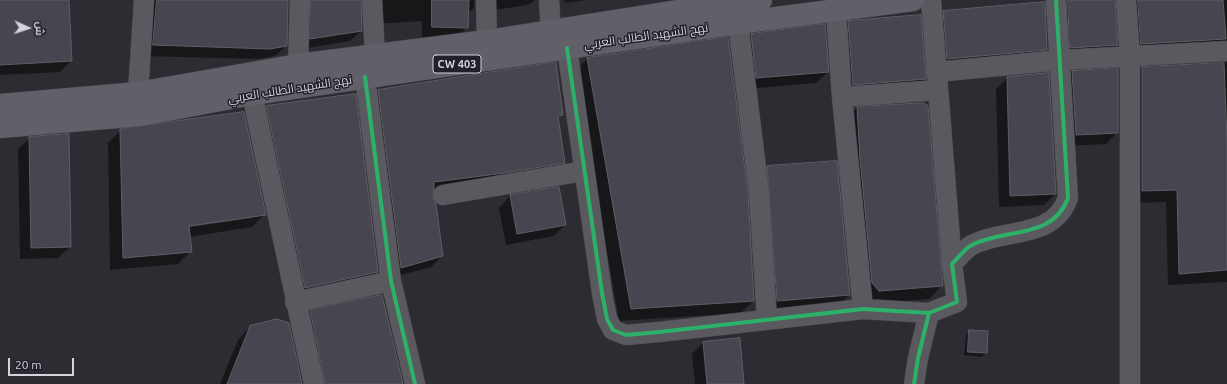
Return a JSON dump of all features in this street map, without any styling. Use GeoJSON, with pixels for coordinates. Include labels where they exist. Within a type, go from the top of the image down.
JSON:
{"type":"FeatureCollection","features":[{"type":"Feature","properties":{"kind":"main road","name":"نهج الشهيد الطالب العربي"},"geometry":{"type":"LineString","coordinates":[[0,105],[138,93],[298,65],[551,32],[723,2],[761,0]]}},
{"type":"Feature","properties":{"kind":"main road","name":"نهج الشهيد الطالب العربي"},"geometry":{"type":"LineString","coordinates":[[0,127],[141,115],[252,94],[365,77],[738,23],[836,11],[892,1],[913,0]]}},
{"type":"Feature","properties":{"kind":"street"},"geometry":{"type":"LineString","coordinates":[[141,115],[138,93],[144,0]]}},
{"type":"Feature","properties":{"kind":"street"},"geometry":{"type":"LineString","coordinates":[[298,65],[300,0]]}},
{"type":"Feature","properties":{"kind":"street"},"geometry":{"type":"LineString","coordinates":[[372,0],[375,54]]}},
{"type":"Feature","properties":{"kind":"street"},"geometry":{"type":"LineString","coordinates":[[486,0],[487,41]]}},
{"type":"Feature","properties":{"kind":"street"},"geometry":{"type":"LineString","coordinates":[[549,0],[551,32]]}},
{"type":"Feature","properties":{"kind":"street"},"geometry":{"type":"LineString","coordinates":[[567,48],[602,293],[607,319],[612,330],[626,335],[863,309],[929,313],[957,302],[952,264],[931,0]]}},
{"type":"Feature","properties":{"kind":"street"},"geometry":{"type":"LineString","coordinates":[[952,264],[972,245],[1030,230],[1056,219],[1064,210],[1068,198],[1056,0]]}},
{"type":"Feature","properties":{"kind":"street"},"geometry":{"type":"LineString","coordinates":[[1126,0],[1130,56],[1130,384]]}},
{"type":"Feature","properties":{"kind":"street"},"geometry":{"type":"LineString","coordinates":[[836,11],[842,97],[863,309]]}},
{"type":"Feature","properties":{"kind":"street"},"geometry":{"type":"LineString","coordinates":[[738,23],[758,185],[767,320]]}},
{"type":"Feature","properties":{"kind":"street"},"geometry":{"type":"LineString","coordinates":[[842,97],[1060,60],[1227,51]]}},
{"type":"Feature","properties":{"kind":"street"},"geometry":{"type":"LineString","coordinates":[[365,77],[391,281],[415,384]]}},
{"type":"Feature","properties":{"kind":"street"},"geometry":{"type":"LineString","coordinates":[[252,94],[295,302],[314,384]]}},
{"type":"Feature","properties":{"kind":"street"},"geometry":{"type":"LineString","coordinates":[[443,195],[584,171]]}},
{"type":"Feature","properties":{"kind":"street"},"geometry":{"type":"LineString","coordinates":[[295,302],[391,281]]}},
{"type":"Feature","properties":{"kind":"street"},"geometry":{"type":"LineString","coordinates":[[914,384],[918,358],[929,313]]}},
{"type":"Feature","properties":{"kind":"building"},"geometry":{"type":"Polygon","coordinates":[[[0,0],[69,0],[72,61],[0,65],[0,0]]]}},
{"type":"Feature","properties":{"kind":"building"},"geometry":{"type":"Polygon","coordinates":[[[157,0],[288,0],[287,46],[270,49],[153,45],[157,0]]]}},
{"type":"Feature","properties":{"kind":"building"},"geometry":{"type":"Polygon","coordinates":[[[311,0],[361,0],[362,31],[310,39],[311,0]]]}},
{"type":"Feature","properties":{"kind":"building"},"geometry":{"type":"Polygon","coordinates":[[[432,0],[469,0],[468,28],[432,27],[432,0]]]}},
{"type":"Feature","properties":{"kind":"building"},"geometry":{"type":"Polygon","coordinates":[[[1068,0],[1115,0],[1118,45],[1070,48],[1068,0]]]}},
{"type":"Feature","properties":{"kind":"building"},"geometry":{"type":"Polygon","coordinates":[[[1138,0],[1223,0],[1226,39],[1141,44],[1138,0]]]}},
{"type":"Feature","properties":{"kind":"building"},"geometry":{"type":"Polygon","coordinates":[[[1045,2],[1047,50],[947,59],[943,11],[1045,2]]]}},
{"type":"Feature","properties":{"kind":"building"},"geometry":{"type":"Polygon","coordinates":[[[921,15],[926,79],[853,85],[848,21],[921,15]]]}},
{"type":"Feature","properties":{"kind":"building"},"geometry":{"type":"Polygon","coordinates":[[[825,24],[829,72],[756,78],[751,34],[825,24]]]}},
{"type":"Feature","properties":{"kind":"building"},"geometry":{"type":"Polygon","coordinates":[[[728,37],[748,193],[754,301],[631,309],[587,58],[728,37]]]}},
{"type":"Feature","properties":{"kind":"building"},"geometry":{"type":"Polygon","coordinates":[[[556,62],[563,115],[558,116],[565,163],[505,173],[434,182],[432,197],[436,204],[443,256],[401,268],[378,90],[556,62]]]}},
{"type":"Feature","properties":{"kind":"building"},"geometry":{"type":"Polygon","coordinates":[[[1224,63],[1227,140],[1227,270],[1179,274],[1177,190],[1142,191],[1142,67],[1224,63]]]}},
{"type":"Feature","properties":{"kind":"building"},"geometry":{"type":"Polygon","coordinates":[[[1118,68],[1118,133],[1076,135],[1072,71],[1118,68]]]}},
{"type":"Feature","properties":{"kind":"building"},"geometry":{"type":"Polygon","coordinates":[[[1049,73],[1056,194],[1010,196],[1007,77],[1049,73]]]}},
{"type":"Feature","properties":{"kind":"building"},"geometry":{"type":"Polygon","coordinates":[[[356,94],[378,272],[305,288],[266,106],[356,94]]]}},
{"type":"Feature","properties":{"kind":"building"},"geometry":{"type":"Polygon","coordinates":[[[924,103],[928,106],[943,286],[879,291],[872,283],[860,159],[857,107],[924,103]]]}},
{"type":"Feature","properties":{"kind":"building"},"geometry":{"type":"Polygon","coordinates":[[[244,112],[266,215],[189,226],[192,252],[123,258],[120,129],[244,112]]]}},
{"type":"Feature","properties":{"kind":"building"},"geometry":{"type":"Polygon","coordinates":[[[69,134],[71,247],[31,248],[29,137],[69,134]]]}},
{"type":"Feature","properties":{"kind":"building"},"geometry":{"type":"Polygon","coordinates":[[[837,161],[850,295],[777,301],[767,166],[837,161]]]}},
{"type":"Feature","properties":{"kind":"building"},"geometry":{"type":"Polygon","coordinates":[[[559,187],[566,225],[517,234],[510,195],[559,187]]]}},
{"type":"Feature","properties":{"kind":"building"},"geometry":{"type":"Polygon","coordinates":[[[382,295],[403,384],[325,384],[310,310],[382,295]]]}},
{"type":"Feature","properties":{"kind":"building"},"geometry":{"type":"Polygon","coordinates":[[[277,319],[289,323],[302,384],[227,384],[250,326],[277,319]]]}},
{"type":"Feature","properties":{"kind":"building"},"geometry":{"type":"Polygon","coordinates":[[[969,330],[988,331],[987,353],[968,352],[969,330]]]}},
{"type":"Feature","properties":{"kind":"building"},"geometry":{"type":"Polygon","coordinates":[[[740,338],[744,384],[707,384],[703,342],[740,338]]]}},
{"type":"Feature","properties":{"kind":"cycle path"},"geometry":{"type":"LineString","coordinates":[[914,384],[918,358],[929,313],[957,302],[952,264],[972,245],[998,236],[1026,231],[1051,221],[1061,211],[1068,198],[1056,0]]}},
{"type":"Feature","properties":{"kind":"cycle path"},"geometry":{"type":"LineString","coordinates":[[567,48],[602,293],[607,319],[613,330],[626,335],[863,309],[929,313]]}},
{"type":"Feature","properties":{"kind":"cycle path"},"geometry":{"type":"LineString","coordinates":[[365,77],[391,281],[415,384]]}}]}
